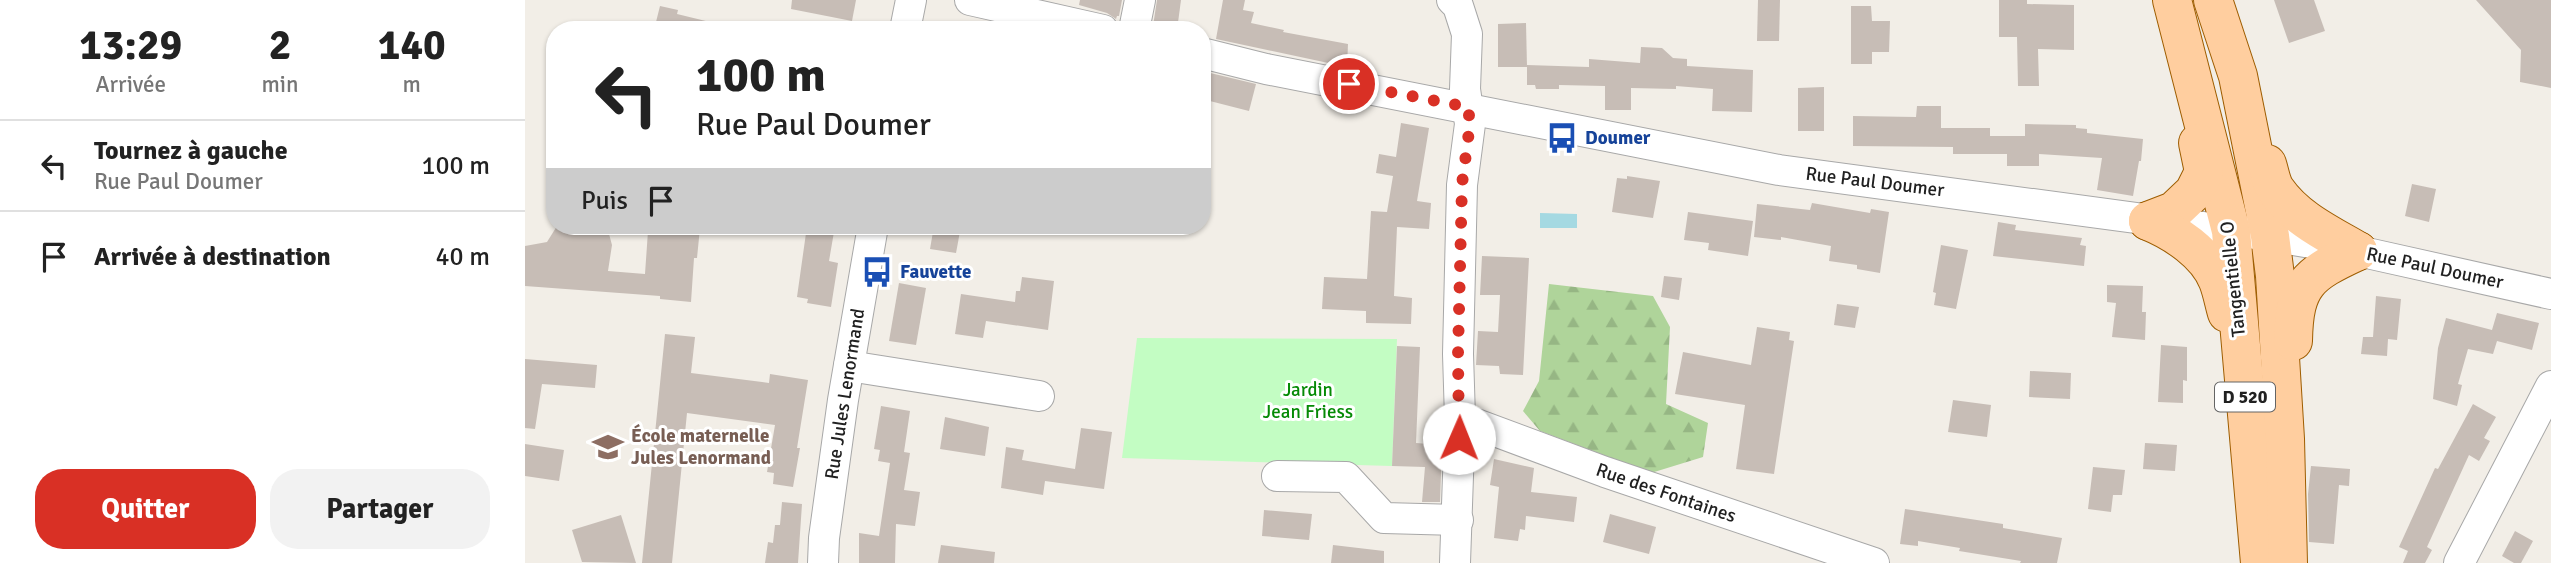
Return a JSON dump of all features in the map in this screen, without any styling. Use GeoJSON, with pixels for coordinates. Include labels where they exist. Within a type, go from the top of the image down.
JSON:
{"type":"FeatureCollection","features":[{"type":"Feature","properties":{"kind":"main road"},"geometry":{"type":"LineString","coordinates":[[2148,221],[2174,211],[2188,199],[2204,172],[2171,0]]}},
{"type":"Feature","properties":{"kind":"main road","name":"Tangentielle O"},"geometry":{"type":"LineString","coordinates":[[2171,0],[2231,231],[2260,563]]}},
{"type":"Feature","properties":{"kind":"main road"},"geometry":{"type":"LineString","coordinates":[[2182,0],[2190,14],[2244,218],[2270,236]]}},
{"type":"Feature","properties":{"kind":"main road","name":"D 520"},"geometry":{"type":"LineString","coordinates":[[2213,0],[2275,188],[2302,216],[2358,251]]}},
{"type":"Feature","properties":{"kind":"main road","name":"D 520"},"geometry":{"type":"LineString","coordinates":[[2238,76],[2270,236]]}},
{"type":"Feature","properties":{"kind":"main road"},"geometry":{"type":"LineString","coordinates":[[2148,221],[2171,230],[2203,260],[2217,279],[2241,360]]}},
{"type":"Feature","properties":{"kind":"main road","name":"D 520"},"geometry":{"type":"LineString","coordinates":[[2231,231],[2248,243],[2257,265],[2273,403],[2285,439]]}},
{"type":"Feature","properties":{"kind":"main road","name":"Tangentielle O"},"geometry":{"type":"LineString","coordinates":[[2270,236],[2285,439],[2288,549]]}},
{"type":"Feature","properties":{"kind":"main road","name":"D 520"},"geometry":{"type":"LineString","coordinates":[[2288,549],[2296,300],[2308,281],[2324,267],[2358,251]]}},
{"type":"Feature","properties":{"kind":"street"},"geometry":{"type":"LineString","coordinates":[[907,21],[911,0]]}},
{"type":"Feature","properties":{"kind":"street"},"geometry":{"type":"LineString","coordinates":[[970,0],[1063,21]]}},
{"type":"Feature","properties":{"kind":"street"},"geometry":{"type":"LineString","coordinates":[[1136,21],[1140,0]]}},
{"type":"Feature","properties":{"kind":"street"},"geometry":{"type":"LineString","coordinates":[[1452,0],[1458,6],[1467,34],[1465,89],[1470,124],[1462,184],[1458,354],[1460,418],[1455,563]]}},
{"type":"Feature","properties":{"kind":"street","name":"Rue Paul Doumer"},"geometry":{"type":"LineString","coordinates":[[1211,55],[1266,69],[1779,170],[2270,236],[2358,251],[2551,294]]}},
{"type":"Feature","properties":{"kind":"street","name":"Rue Jules Lenormand"},"geometry":{"type":"LineString","coordinates":[[823,563],[824,538],[849,366],[871,235]]}},
{"type":"Feature","properties":{"kind":"street"},"geometry":{"type":"LineString","coordinates":[[849,366],[1039,396]]}},
{"type":"Feature","properties":{"kind":"street"},"geometry":{"type":"LineString","coordinates":[[2459,563],[2551,386]]}},
{"type":"Feature","properties":{"kind":"street","name":"Rue des Fontaines"},"geometry":{"type":"LineString","coordinates":[[1460,418],[1605,472],[1874,563]]}},
{"type":"Feature","properties":{"kind":"street"},"geometry":{"type":"LineString","coordinates":[[1277,476],[1346,477],[1384,518],[1458,520]]}},
{"type":"Feature","properties":{"kind":"green space"},"geometry":{"type":"Polygon","coordinates":[[[1549,284],[1653,296],[1670,327],[1666,404],[1708,423],[1703,457],[1651,473],[1540,431],[1523,411],[1539,381],[1549,284]]]}},
{"type":"Feature","properties":{"kind":"green space","name":"Jardin Jean Friess"},"geometry":{"type":"Polygon","coordinates":[[[1137,338],[1397,339],[1392,466],[1122,458],[1137,338]]]}},
{"type":"Feature","properties":{"kind":"water"},"geometry":{"type":"Polygon","coordinates":[[[1540,213],[1577,214],[1577,228],[1540,228],[1540,213]]]}},
{"type":"Feature","properties":{"kind":"building"},"geometry":{"type":"Polygon","coordinates":[[[792,0],[856,0],[852,21],[791,9],[792,0]]]}},
{"type":"Feature","properties":{"kind":"building"},"geometry":{"type":"Polygon","coordinates":[[[1080,0],[1122,0],[1119,16],[1116,19],[1107,13],[1079,5],[1080,0]]]}},
{"type":"Feature","properties":{"kind":"building"},"geometry":{"type":"Polygon","coordinates":[[[1157,0],[1181,0],[1178,21],[1154,21],[1157,0]]]}},
{"type":"Feature","properties":{"kind":"building"},"geometry":{"type":"Polygon","coordinates":[[[1223,0],[1245,0],[1243,10],[1254,12],[1251,23],[1348,44],[1347,67],[1216,39],[1223,0]]]}},
{"type":"Feature","properties":{"kind":"building"},"geometry":{"type":"Polygon","coordinates":[[[1758,0],[1780,0],[1779,41],[1757,41],[1758,0]]]}},
{"type":"Feature","properties":{"kind":"building"},"geometry":{"type":"Polygon","coordinates":[[[1999,0],[2027,0],[2027,4],[2074,5],[2074,50],[2038,49],[2039,86],[2018,86],[2017,37],[1999,37],[1999,0]]]}},
{"type":"Feature","properties":{"kind":"building"},"geometry":{"type":"Polygon","coordinates":[[[2274,0],[2314,0],[2325,31],[2289,43],[2274,0]]]}},
{"type":"Feature","properties":{"kind":"building"},"geometry":{"type":"Polygon","coordinates":[[[2476,0],[2551,0],[2551,88],[2520,82],[2521,50],[2476,0]]]}},
{"type":"Feature","properties":{"kind":"building"},"geometry":{"type":"Polygon","coordinates":[[[660,6],[678,10],[677,14],[706,21],[656,21],[660,6]]]}},
{"type":"Feature","properties":{"kind":"building"},"geometry":{"type":"Polygon","coordinates":[[[1851,6],[1871,6],[1872,21],[1890,21],[1889,52],[1872,52],[1872,64],[1851,64],[1851,6]]]}},
{"type":"Feature","properties":{"kind":"building"},"geometry":{"type":"Polygon","coordinates":[[[1526,23],[1527,67],[1498,67],[1498,24],[1526,23]]]}},
{"type":"Feature","properties":{"kind":"building"},"geometry":{"type":"Polygon","coordinates":[[[1641,47],[1662,48],[1673,58],[1687,59],[1687,66],[1753,70],[1752,112],[1712,111],[1713,89],[1676,86],[1676,89],[1631,88],[1631,110],[1605,110],[1605,86],[1559,85],[1559,89],[1536,89],[1535,85],[1527,85],[1527,65],[1589,67],[1589,59],[1640,63],[1641,47]]]}},
{"type":"Feature","properties":{"kind":"building"},"geometry":{"type":"Polygon","coordinates":[[[1211,73],[1256,84],[1249,111],[1211,101],[1211,73]]]}},
{"type":"Feature","properties":{"kind":"building"},"geometry":{"type":"Polygon","coordinates":[[[1824,87],[1824,131],[1798,131],[1798,88],[1824,87]]]}},
{"type":"Feature","properties":{"kind":"building"},"geometry":{"type":"Polygon","coordinates":[[[1917,106],[1941,106],[1941,128],[1990,128],[1990,136],[2025,136],[2025,124],[2076,125],[2076,128],[2087,129],[2087,133],[2143,139],[2133,196],[2097,190],[2102,158],[2039,154],[2039,166],[2007,166],[2007,154],[1953,154],[1953,147],[1853,146],[1853,116],[1916,117],[1917,106]]]}},
{"type":"Feature","properties":{"kind":"building"},"geometry":{"type":"Polygon","coordinates":[[[1401,123],[1429,128],[1417,201],[1431,203],[1429,229],[1397,227],[1394,296],[1412,298],[1411,324],[1366,323],[1366,311],[1322,309],[1324,277],[1367,279],[1371,211],[1387,212],[1393,176],[1376,173],[1379,154],[1396,157],[1401,123]]]}},
{"type":"Feature","properties":{"kind":"building"},"geometry":{"type":"Polygon","coordinates":[[[1627,176],[1660,181],[1653,218],[1612,212],[1617,178],[1627,179],[1627,176]]]}},
{"type":"Feature","properties":{"kind":"building"},"geometry":{"type":"Polygon","coordinates":[[[2412,184],[2436,189],[2429,222],[2405,216],[2412,184]]]}},
{"type":"Feature","properties":{"kind":"building"},"geometry":{"type":"Polygon","coordinates":[[[1812,203],[1870,213],[1871,209],[1889,212],[1880,273],[1857,269],[1857,265],[1829,261],[1831,246],[1781,237],[1781,240],[1754,237],[1757,204],[1810,210],[1812,203]]]}},
{"type":"Feature","properties":{"kind":"building"},"geometry":{"type":"Polygon","coordinates":[[[1688,212],[1753,221],[1748,256],[1708,250],[1709,243],[1684,240],[1688,212]]]}},
{"type":"Feature","properties":{"kind":"building"},"geometry":{"type":"Polygon","coordinates":[[[1998,222],[2016,225],[2015,230],[2082,238],[2080,245],[2086,246],[2084,266],[1993,256],[1998,222]]]}},
{"type":"Feature","properties":{"kind":"building"},"geometry":{"type":"Polygon","coordinates":[[[551,235],[609,235],[612,245],[608,271],[645,274],[648,235],[699,235],[697,258],[694,258],[691,302],[660,299],[660,296],[525,286],[525,246],[547,242],[551,235]]]}},
{"type":"Feature","properties":{"kind":"building"},"geometry":{"type":"Polygon","coordinates":[[[806,235],[833,235],[829,261],[838,263],[831,307],[807,303],[808,299],[797,297],[806,235]]]}},
{"type":"Feature","properties":{"kind":"building"},"geometry":{"type":"Polygon","coordinates":[[[932,235],[959,235],[956,253],[930,249],[932,235]]]}},
{"type":"Feature","properties":{"kind":"building"},"geometry":{"type":"Polygon","coordinates":[[[1941,245],[1968,250],[1956,309],[1934,305],[1936,293],[1933,292],[1941,245]]]}},
{"type":"Feature","properties":{"kind":"building"},"geometry":{"type":"Polygon","coordinates":[[[1482,256],[1529,258],[1523,375],[1500,374],[1499,366],[1476,365],[1478,331],[1498,332],[1500,295],[1480,295],[1482,256]]]}},
{"type":"Feature","properties":{"kind":"building"},"geometry":{"type":"Polygon","coordinates":[[[1664,276],[1682,278],[1679,300],[1661,297],[1664,276]]]}},
{"type":"Feature","properties":{"kind":"building"},"geometry":{"type":"Polygon","coordinates":[[[1022,277],[1054,281],[1048,330],[986,321],[983,338],[955,334],[961,294],[1015,302],[1022,277]]]}},
{"type":"Feature","properties":{"kind":"building"},"geometry":{"type":"Polygon","coordinates":[[[899,283],[926,288],[916,345],[889,341],[899,283]]]}},
{"type":"Feature","properties":{"kind":"building"},"geometry":{"type":"Polygon","coordinates":[[[2107,285],[2143,286],[2145,340],[2112,337],[2116,303],[2107,302],[2107,285]]]}},
{"type":"Feature","properties":{"kind":"building"},"geometry":{"type":"Polygon","coordinates":[[[2376,296],[2401,299],[2397,340],[2388,339],[2387,356],[2361,354],[2363,337],[2373,337],[2376,296]]]}},
{"type":"Feature","properties":{"kind":"building"},"geometry":{"type":"Polygon","coordinates":[[[1837,304],[1859,307],[1855,328],[1834,325],[1837,304]]]}},
{"type":"Feature","properties":{"kind":"building"},"geometry":{"type":"Polygon","coordinates":[[[2497,313],[2539,323],[2532,350],[2497,341],[2493,354],[2468,349],[2458,384],[2462,385],[2457,406],[2433,399],[2438,348],[2446,318],[2492,330],[2497,313]]]}},
{"type":"Feature","properties":{"kind":"building"},"geometry":{"type":"Polygon","coordinates":[[[1757,327],[1790,332],[1789,340],[1794,341],[1774,474],[1736,469],[1745,405],[1675,394],[1683,352],[1751,365],[1757,327]]]}},
{"type":"Feature","properties":{"kind":"building"},"geometry":{"type":"Polygon","coordinates":[[[665,334],[695,337],[691,373],[769,383],[770,374],[808,380],[793,487],[773,484],[774,473],[767,472],[775,425],[687,413],[672,563],[642,563],[665,334]]]}},
{"type":"Feature","properties":{"kind":"building"},"geometry":{"type":"Polygon","coordinates":[[[2161,345],[2187,347],[2187,381],[2183,380],[2183,403],[2158,402],[2161,345]]]}},
{"type":"Feature","properties":{"kind":"building"},"geometry":{"type":"Polygon","coordinates":[[[1397,346],[1420,347],[1416,443],[1442,445],[1440,502],[1422,502],[1425,467],[1392,466],[1397,346]]]}},
{"type":"Feature","properties":{"kind":"building"},"geometry":{"type":"Polygon","coordinates":[[[525,359],[597,365],[595,388],[542,384],[535,429],[525,428],[525,359]]]}},
{"type":"Feature","properties":{"kind":"building"},"geometry":{"type":"Polygon","coordinates":[[[2030,371],[2071,373],[2070,399],[2029,397],[2030,371]]]}},
{"type":"Feature","properties":{"kind":"building"},"geometry":{"type":"Polygon","coordinates":[[[1953,400],[1991,405],[1987,437],[1948,432],[1953,400]]]}},
{"type":"Feature","properties":{"kind":"building"},"geometry":{"type":"Polygon","coordinates":[[[2473,404],[2496,417],[2484,438],[2490,441],[2479,461],[2469,455],[2427,547],[2432,550],[2425,563],[2403,563],[2408,551],[2399,547],[2435,468],[2438,469],[2473,404]]]}},
{"type":"Feature","properties":{"kind":"building"},"geometry":{"type":"Polygon","coordinates":[[[881,406],[910,411],[904,452],[910,453],[904,490],[920,492],[915,526],[896,524],[895,563],[859,563],[859,533],[879,536],[890,463],[878,461],[880,450],[874,449],[881,406]]]}},
{"type":"Feature","properties":{"kind":"building"},"geometry":{"type":"Polygon","coordinates":[[[945,417],[989,427],[985,456],[940,449],[945,417]]]}},
{"type":"Feature","properties":{"kind":"building"},"geometry":{"type":"Polygon","coordinates":[[[1081,428],[1112,432],[1104,489],[1045,481],[1043,495],[1001,488],[1006,447],[1024,450],[1022,460],[1075,469],[1081,428]]]}},
{"type":"Feature","properties":{"kind":"building"},"geometry":{"type":"Polygon","coordinates":[[[2145,443],[2177,445],[2175,471],[2143,469],[2145,443]]]}},
{"type":"Feature","properties":{"kind":"building"},"geometry":{"type":"Polygon","coordinates":[[[525,444],[564,450],[559,481],[525,476],[525,444]]]}},
{"type":"Feature","properties":{"kind":"building"},"geometry":{"type":"Polygon","coordinates":[[[1494,459],[1534,468],[1531,492],[1577,497],[1574,522],[1526,516],[1525,530],[1520,529],[1518,541],[1494,538],[1499,487],[1490,485],[1494,459]]]}},
{"type":"Feature","properties":{"kind":"building"},"geometry":{"type":"Polygon","coordinates":[[[2311,466],[2350,469],[2349,486],[2339,485],[2334,544],[2309,542],[2308,494],[2311,466]]]}},
{"type":"Feature","properties":{"kind":"building"},"geometry":{"type":"Polygon","coordinates":[[[2093,467],[2125,470],[2122,495],[2113,495],[2111,512],[2088,509],[2093,467]]]}},
{"type":"Feature","properties":{"kind":"building"},"geometry":{"type":"Polygon","coordinates":[[[782,502],[802,504],[798,563],[765,563],[768,542],[773,543],[775,525],[780,525],[782,502]]]}},
{"type":"Feature","properties":{"kind":"building"},"geometry":{"type":"Polygon","coordinates":[[[1905,509],[2003,524],[2003,528],[2062,538],[2057,563],[2020,563],[2021,561],[1918,541],[1918,546],[1900,544],[1905,509]]]}},
{"type":"Feature","properties":{"kind":"building"},"geometry":{"type":"Polygon","coordinates":[[[1264,510],[1312,514],[1309,540],[1262,536],[1264,510]]]}},
{"type":"Feature","properties":{"kind":"building"},"geometry":{"type":"Polygon","coordinates":[[[1610,514],[1656,527],[1649,554],[1603,542],[1610,514]]]}},
{"type":"Feature","properties":{"kind":"building"},"geometry":{"type":"Polygon","coordinates":[[[621,515],[636,563],[582,562],[572,530],[621,515]]]}},
{"type":"Feature","properties":{"kind":"building"},"geometry":{"type":"Polygon","coordinates":[[[2515,531],[2533,541],[2521,563],[2514,563],[2502,556],[2515,531]]]}},
{"type":"Feature","properties":{"kind":"building"},"geometry":{"type":"Polygon","coordinates":[[[941,545],[995,552],[994,563],[938,563],[941,545]]]}},
{"type":"Feature","properties":{"kind":"building"},"geometry":{"type":"Polygon","coordinates":[[[1333,545],[1384,551],[1384,563],[1331,563],[1333,545]]]}},
{"type":"Feature","properties":{"kind":"place","name":"Doumer"},"geometry":{"type":"Point","coordinates":[1562,138]}},
{"type":"Feature","properties":{"kind":"place","name":"Fauvette"},"geometry":{"type":"Point","coordinates":[877,272]}},
{"type":"Feature","properties":{"kind":"place","name":"École maternelle Jules Lenormand"},"geometry":{"type":"Point","coordinates":[608,447]}},
{"type":"Feature","properties":{"kind":"route"},"geometry":{"type":"LineString","coordinates":[[1349,84],[1468,107],[1470,124],[1462,184],[1459,438]]}}]}
